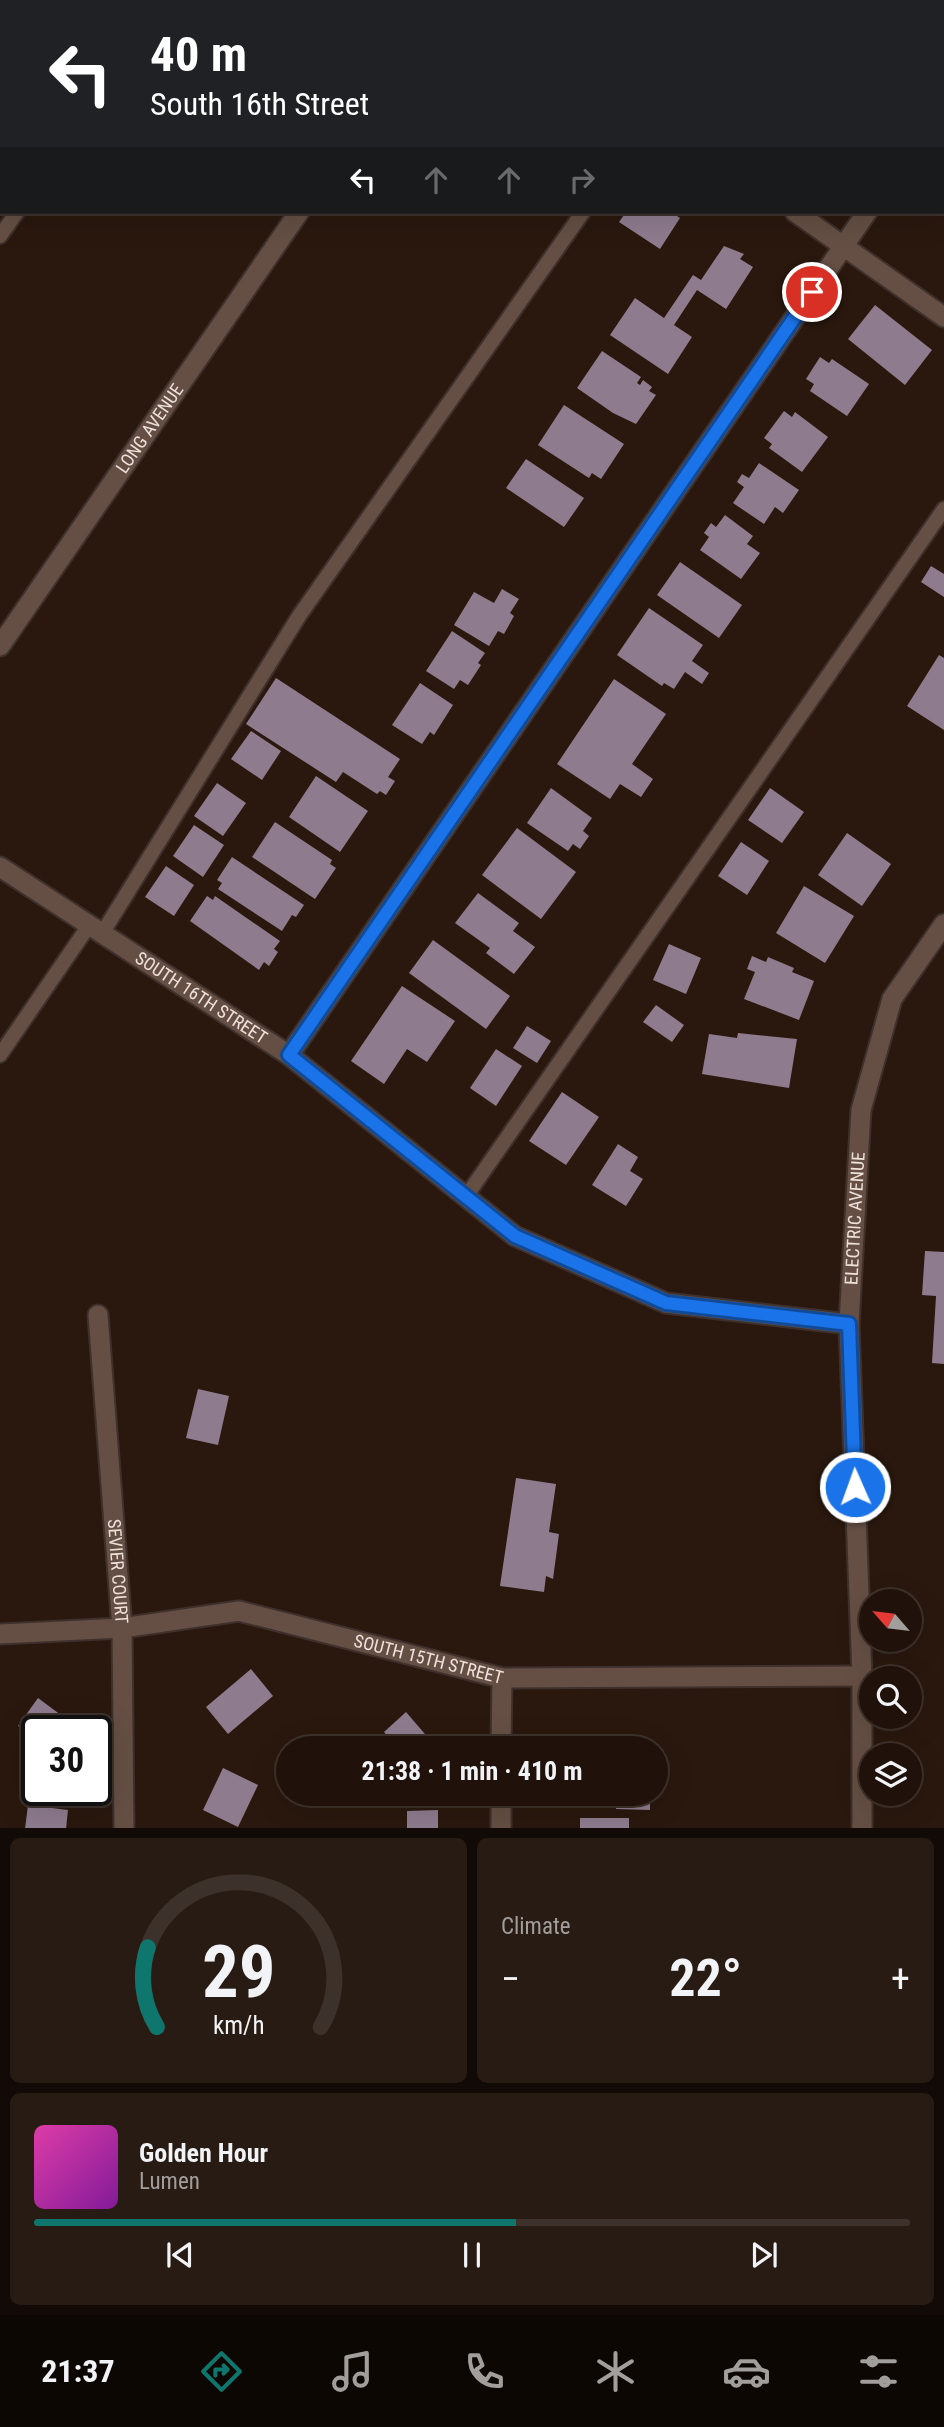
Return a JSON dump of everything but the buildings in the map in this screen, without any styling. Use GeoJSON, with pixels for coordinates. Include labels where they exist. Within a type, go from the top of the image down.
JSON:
{"type":"FeatureCollection","features":[{"type":"Feature","properties":{"kind":"street","name":"LONG AVENUE"},"geometry":{"type":"LineString","coordinates":[[0,646],[298,214]]}},
{"type":"Feature","properties":{"kind":"street"},"geometry":{"type":"LineString","coordinates":[[798,214],[944,317]]}},
{"type":"Feature","properties":{"kind":"street"},"geometry":{"type":"LineString","coordinates":[[289,1055],[866,214]]}},
{"type":"Feature","properties":{"kind":"street","name":"SOUTH 16TH STREET"},"geometry":{"type":"LineString","coordinates":[[0,867],[289,1055],[515,1236],[666,1303],[849,1324]]}},
{"type":"Feature","properties":{"kind":"street","name":"ELECTRIC AVENUE"},"geometry":{"type":"LineString","coordinates":[[862,1666],[849,1324],[861,1110],[892,999],[944,924]]}},
{"type":"Feature","properties":{"kind":"street","name":"SEVIER COURT"},"geometry":{"type":"LineString","coordinates":[[98,1315],[122,1628],[124,1828]]}},
{"type":"Feature","properties":{"kind":"street","name":"SOUTH 15TH STREET"},"geometry":{"type":"LineString","coordinates":[[0,1634],[122,1628],[239,1611],[502,1678],[859,1676]]}},
{"type":"Feature","properties":{"kind":"street"},"geometry":{"type":"LineString","coordinates":[[501,1736],[502,1678]]}},
{"type":"Feature","properties":{"kind":"street","name":"ELECTRIC AVENUE"},"geometry":{"type":"LineString","coordinates":[[862,1729],[862,1828]]}},
{"type":"Feature","properties":{"kind":"street"},"geometry":{"type":"LineString","coordinates":[[501,1806],[501,1828]]}},
{"type":"Feature","properties":{"kind":"lane"},"geometry":{"type":"LineString","coordinates":[[0,236],[16,214]]}},
{"type":"Feature","properties":{"kind":"lane"},"geometry":{"type":"LineString","coordinates":[[0,1055],[96,929],[299,616],[582,214]]}},
{"type":"Feature","properties":{"kind":"lane"},"geometry":{"type":"LineString","coordinates":[[465,1198],[944,509]]}},
{"type":"Feature","properties":{"kind":"route"},"geometry":{"type":"LineString","coordinates":[[812,292],[289,1055],[515,1236],[666,1303],[849,1324],[855,1487]]}}]}
